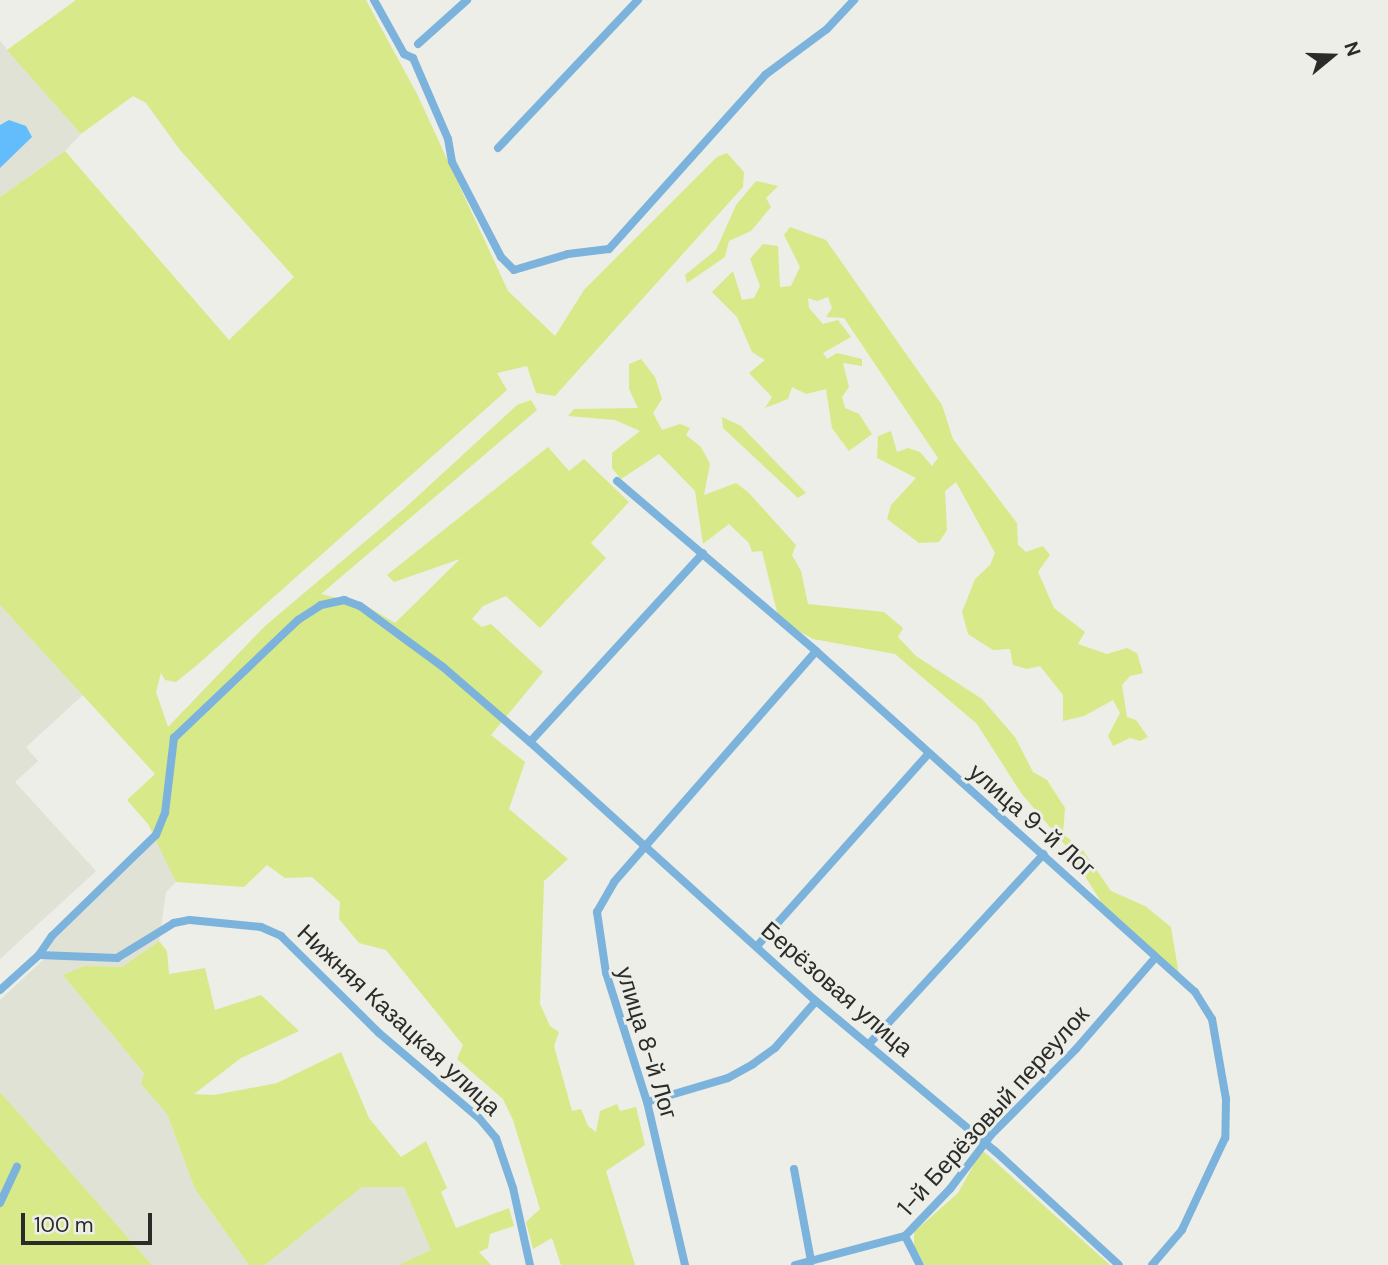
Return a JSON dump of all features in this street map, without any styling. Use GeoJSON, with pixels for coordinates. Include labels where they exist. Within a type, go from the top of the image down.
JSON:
{"type":"FeatureCollection","features":[{"type":"Feature","properties":{"kind":"street"},"geometry":{"type":"LineString","coordinates":[[374,0],[404,54],[413,58],[448,139],[452,162],[501,257],[514,270],[568,254],[608,249],[749,91],[827,29],[854,0]]}},
{"type":"Feature","properties":{"kind":"street"},"geometry":{"type":"LineString","coordinates":[[418,44],[467,0]]}},
{"type":"Feature","properties":{"kind":"street"},"geometry":{"type":"LineString","coordinates":[[498,148],[638,0]]}},
{"type":"Feature","properties":{"kind":"street","name":"улица 9-й Лог"},"geometry":{"type":"LineString","coordinates":[[617,481],[816,651],[1195,992],[1212,1019],[1226,1099],[1225,1138],[1210,1177],[1182,1230],[1152,1265]]}},
{"type":"Feature","properties":{"kind":"street"},"geometry":{"type":"LineString","coordinates":[[530,742],[703,553]]}},
{"type":"Feature","properties":{"kind":"street","name":"Берёзовая улица"},"geometry":{"type":"LineString","coordinates":[[38,955],[52,936],[156,835],[164,813],[168,761],[174,738],[271,645],[321,605],[344,600],[360,606],[443,667],[758,946],[816,1001],[985,1142],[1119,1265]]}},
{"type":"Feature","properties":{"kind":"street","name":"улица 8-й Лог"},"geometry":{"type":"LineString","coordinates":[[685,1265],[647,1102],[606,973],[597,924],[601,901],[645,846],[816,651]]}},
{"type":"Feature","properties":{"kind":"street"},"geometry":{"type":"LineString","coordinates":[[758,946],[928,754]]}},
{"type":"Feature","properties":{"kind":"street"},"geometry":{"type":"LineString","coordinates":[[869,1044],[1044,854]]}},
{"type":"Feature","properties":{"kind":"street","name":"Нижняя Казацкая улица"},"geometry":{"type":"LineString","coordinates":[[38,955],[117,958],[159,930],[190,920],[261,927],[281,936],[379,1033],[479,1118],[496,1138],[513,1188],[530,1265]]}},
{"type":"Feature","properties":{"kind":"street"},"geometry":{"type":"LineString","coordinates":[[0,990],[38,955]]}},
{"type":"Feature","properties":{"kind":"street","name":"1-й Берёзовый переулок"},"geometry":{"type":"LineString","coordinates":[[795,1265],[905,1236],[950,1189],[985,1142],[1127,993],[1155,958]]}},
{"type":"Feature","properties":{"kind":"street"},"geometry":{"type":"LineString","coordinates":[[647,1102],[728,1078],[753,1064],[775,1048],[816,1001]]}},
{"type":"Feature","properties":{"kind":"street"},"geometry":{"type":"LineString","coordinates":[[0,1203],[17,1167]]}},
{"type":"Feature","properties":{"kind":"street"},"geometry":{"type":"LineString","coordinates":[[794,1169],[811,1261]]}},
{"type":"Feature","properties":{"kind":"street"},"geometry":{"type":"LineString","coordinates":[[905,1236],[920,1265]]}},
{"type":"Feature","properties":{"kind":"shaded area"},"geometry":{"type":"Polygon","coordinates":[[[0,41],[81,134],[65,151],[0,197],[0,41]]]}},
{"type":"Feature","properties":{"kind":"shaded area"},"geometry":{"type":"Polygon","coordinates":[[[0,605],[83,695],[26,747],[38,761],[15,782],[96,871],[0,959],[0,605]]]}},
{"type":"Feature","properties":{"kind":"shaded area"},"geometry":{"type":"Polygon","coordinates":[[[157,839],[176,882],[166,892],[159,941],[122,967],[84,966],[63,975],[144,1073],[141,1084],[167,1114],[195,1189],[249,1265],[152,1265],[0,1092],[0,1000],[44,959],[53,941],[157,839]]]}},
{"type":"Feature","properties":{"kind":"shaded area"},"geometry":{"type":"Polygon","coordinates":[[[362,1187],[404,1187],[431,1250],[398,1265],[265,1265],[362,1187]]]}},
{"type":"Feature","properties":{"kind":"green space"},"geometry":{"type":"Polygon","coordinates":[[[76,0],[366,0],[417,94],[508,291],[555,336],[584,290],[717,157],[727,153],[744,172],[743,187],[555,396],[536,393],[527,366],[497,373],[507,390],[196,666],[176,682],[165,680],[161,673],[156,692],[168,727],[265,626],[406,507],[517,405],[531,400],[537,410],[321,594],[365,605],[395,623],[460,559],[394,582],[387,575],[548,447],[569,471],[584,459],[629,502],[591,543],[606,558],[540,628],[506,596],[483,606],[472,619],[482,627],[491,624],[543,672],[491,735],[525,762],[509,809],[568,859],[544,881],[540,1004],[550,1026],[559,1032],[554,1046],[572,1111],[581,1109],[588,1126],[596,1132],[600,1111],[617,1104],[620,1111],[636,1107],[645,1145],[606,1171],[635,1265],[561,1265],[552,1238],[533,1249],[526,1222],[540,1209],[513,1120],[503,1099],[457,1059],[463,1045],[386,950],[359,943],[339,919],[340,902],[312,877],[285,878],[267,865],[244,887],[176,882],[148,824],[127,800],[155,774],[0,605],[0,197],[65,151],[229,340],[294,277],[180,150],[146,103],[133,96],[81,134],[7,50],[76,0]]]}},
{"type":"Feature","properties":{"kind":"green space"},"geometry":{"type":"Polygon","coordinates":[[[756,181],[778,186],[766,198],[771,207],[751,231],[729,241],[725,257],[687,283],[685,275],[716,250],[736,205],[756,181]]]}},
{"type":"Feature","properties":{"kind":"green space"},"geometry":{"type":"Polygon","coordinates":[[[790,227],[826,240],[942,405],[953,439],[1017,523],[1018,545],[1026,552],[1043,546],[1050,555],[1038,572],[1054,608],[1085,632],[1078,644],[1107,654],[1127,648],[1137,653],[1143,673],[1130,676],[1122,685],[1127,717],[1136,720],[1148,737],[1140,741],[1130,738],[1113,746],[1108,736],[1120,713],[1113,700],[1084,716],[1063,721],[1063,695],[1040,666],[1027,669],[1013,665],[1010,649],[993,650],[968,634],[962,612],[975,579],[990,565],[995,553],[956,482],[945,491],[947,530],[939,542],[919,543],[887,519],[891,505],[916,478],[877,458],[878,436],[891,431],[897,452],[908,448],[920,452],[932,466],[938,458],[844,318],[826,317],[832,308],[828,297],[817,301],[808,298],[809,308],[823,324],[838,320],[851,337],[823,353],[827,359],[837,353],[862,359],[862,366],[843,363],[849,387],[842,397],[845,408],[859,414],[872,434],[849,451],[832,428],[826,389],[806,394],[792,387],[788,399],[765,408],[772,397],[749,373],[765,360],[752,352],[737,317],[712,292],[733,271],[742,300],[754,298],[760,286],[750,259],[763,244],[778,246],[780,287],[791,286],[800,267],[784,235],[790,227]]]}},
{"type":"Feature","properties":{"kind":"green space"},"geometry":{"type":"Polygon","coordinates":[[[641,359],[655,377],[662,399],[653,413],[662,430],[680,424],[690,428],[686,435],[701,447],[710,464],[704,495],[736,483],[748,492],[796,545],[792,555],[801,571],[808,604],[884,612],[903,628],[898,637],[916,656],[982,699],[1015,737],[1033,772],[1047,780],[1065,808],[1063,834],[1082,849],[1111,891],[1145,906],[1171,927],[1179,975],[1103,905],[1066,846],[1021,793],[977,724],[895,654],[813,639],[779,620],[762,551],[752,552],[749,543],[729,524],[703,544],[695,491],[659,454],[621,479],[612,468],[612,453],[640,431],[615,420],[568,416],[574,409],[638,408],[629,389],[629,364],[641,359]]]}},
{"type":"Feature","properties":{"kind":"green space"},"geometry":{"type":"Polygon","coordinates":[[[722,417],[741,426],[806,493],[798,498],[723,428],[722,417]]]}},
{"type":"Feature","properties":{"kind":"green space"},"geometry":{"type":"Polygon","coordinates":[[[159,941],[167,951],[169,974],[205,968],[215,1010],[261,995],[299,1031],[241,1058],[194,1094],[214,1095],[277,1083],[341,1052],[369,1118],[401,1157],[426,1141],[447,1188],[441,1192],[456,1228],[509,1208],[514,1226],[490,1234],[488,1248],[479,1252],[491,1265],[398,1265],[431,1250],[404,1187],[362,1187],[265,1265],[249,1265],[195,1189],[167,1114],[141,1084],[144,1073],[63,975],[84,966],[122,967],[159,941]]]}},
{"type":"Feature","properties":{"kind":"green space"},"geometry":{"type":"Polygon","coordinates":[[[0,1092],[67,1168],[152,1265],[0,1265],[0,1092]]]}},
{"type":"Feature","properties":{"kind":"green space"},"geometry":{"type":"Polygon","coordinates":[[[982,1150],[1110,1265],[925,1265],[914,1246],[914,1232],[958,1193],[982,1150]]]}},
{"type":"Feature","properties":{"kind":"water"},"geometry":{"type":"Polygon","coordinates":[[[9,120],[26,126],[32,137],[0,168],[0,125],[9,120]]]}}]}
